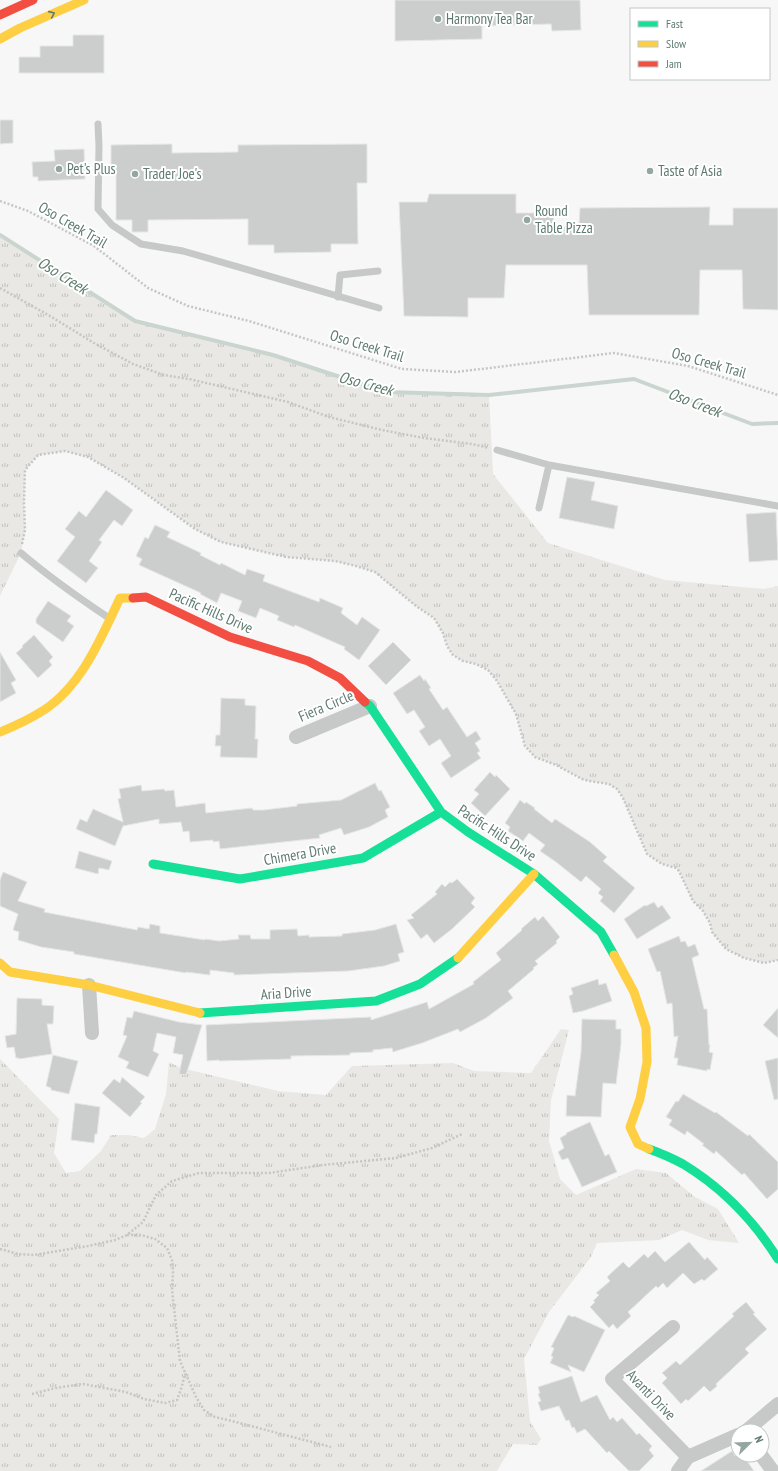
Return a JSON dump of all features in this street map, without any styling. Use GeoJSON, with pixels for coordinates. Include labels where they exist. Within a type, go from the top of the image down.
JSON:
{"type":"FeatureCollection","features":[{"type":"Feature","properties":{"kind":"street"},"geometry":{"type":"LineString","coordinates":[[0,15],[33,0]]}},
{"type":"Feature","properties":{"kind":"street"},"geometry":{"type":"LineString","coordinates":[[0,39],[20,28],[84,0]]}},
{"type":"Feature","properties":{"kind":"street","name":"Pacific Hills Drive"},"geometry":{"type":"LineString","coordinates":[[0,732],[40,713],[62,696],[81,675],[96,649],[120,598],[146,597],[230,637],[308,661],[340,678],[370,706],[441,812],[468,832],[534,874],[601,932],[634,992],[646,1028],[647,1062],[640,1099],[630,1127],[638,1144],[682,1164],[731,1200],[768,1243],[778,1260]]}},
{"type":"Feature","properties":{"kind":"street","name":"Fiera Circle"},"geometry":{"type":"LineString","coordinates":[[296,737],[370,706]]}},
{"type":"Feature","properties":{"kind":"street","name":"Chimera Drive"},"geometry":{"type":"LineString","coordinates":[[153,864],[240,879],[363,858],[441,812]]}},
{"type":"Feature","properties":{"kind":"street","name":"Aria Drive"},"geometry":{"type":"LineString","coordinates":[[0,963],[10,972],[90,985],[202,1013],[376,1001],[420,984],[460,957],[534,874]]}},
{"type":"Feature","properties":{"kind":"street"},"geometry":{"type":"LineString","coordinates":[[90,985],[92,1033]]}},
{"type":"Feature","properties":{"kind":"street","name":"Avanti Drive"},"geometry":{"type":"LineString","coordinates":[[673,1327],[612,1379],[688,1457]]}},
{"type":"Feature","properties":{"kind":"street"},"geometry":{"type":"LineString","coordinates":[[755,1423],[778,1404]]}},
{"type":"Feature","properties":{"kind":"street"},"geometry":{"type":"LineString","coordinates":[[678,1471],[688,1457],[730,1439]]}},
{"type":"Feature","properties":{"kind":"lane"},"geometry":{"type":"LineString","coordinates":[[98,124],[98,210],[112,225],[141,244],[183,251],[379,308]]}},
{"type":"Feature","properties":{"kind":"lane"},"geometry":{"type":"LineString","coordinates":[[338,297],[340,275],[378,271]]}},
{"type":"Feature","properties":{"kind":"lane"},"geometry":{"type":"LineString","coordinates":[[497,450],[549,465],[778,506]]}},
{"type":"Feature","properties":{"kind":"lane"},"geometry":{"type":"LineString","coordinates":[[539,508],[549,465]]}},
{"type":"Feature","properties":{"kind":"lane"},"geometry":{"type":"LineString","coordinates":[[21,553],[74,595],[110,619]]}},
{"type":"Feature","properties":{"kind":"path","name":"Oso Creek Trail"},"geometry":{"type":"LineString","coordinates":[[0,201],[28,211],[94,246],[148,288],[188,306],[249,321],[402,369],[456,372],[614,353],[688,366],[778,395]]}},
{"type":"Feature","properties":{"kind":"path"},"geometry":{"type":"LineString","coordinates":[[0,288],[50,316],[94,344],[133,364],[164,375],[189,379],[288,402],[329,417],[382,430],[424,438],[472,444],[497,450]]}},
{"type":"Feature","properties":{"kind":"path"},"geometry":{"type":"LineString","coordinates":[[21,553],[25,530],[25,470],[38,455],[65,451],[88,457],[124,478],[195,529],[221,542],[286,557],[335,561],[375,572],[416,606],[434,618],[443,633],[447,646],[454,655],[463,661],[476,664],[488,670],[497,681],[516,714],[525,746],[535,757],[556,765],[582,779],[609,784],[617,789],[623,798],[648,854],[662,864],[676,868],[679,871],[692,901],[703,911],[710,923],[712,932],[726,949],[744,958],[764,964],[778,960]]}},
{"type":"Feature","properties":{"kind":"path"},"geometry":{"type":"LineString","coordinates":[[0,1249],[18,1254],[34,1255],[114,1240],[127,1235],[143,1222],[156,1195],[172,1181],[199,1173],[269,1173],[323,1165],[396,1158],[439,1145],[462,1134]]}},
{"type":"Feature","properties":{"kind":"path"},"geometry":{"type":"LineString","coordinates":[[127,1235],[141,1235],[156,1239],[167,1248],[172,1260],[172,1290],[180,1361],[185,1374],[204,1410],[215,1417],[331,1447]]}},
{"type":"Feature","properties":{"kind":"path"},"geometry":{"type":"LineString","coordinates":[[32,1394],[55,1388],[83,1384],[126,1392],[144,1399],[165,1403],[177,1400],[185,1374]]}},
{"type":"Feature","properties":{"kind":"green space"},"geometry":{"type":"Polygon","coordinates":[[[0,235],[135,321],[273,355],[386,392],[489,395],[493,474],[548,543],[665,580],[764,589],[778,586],[778,960],[764,963],[744,958],[726,949],[712,932],[710,923],[703,911],[693,901],[679,871],[676,868],[662,864],[647,854],[623,798],[617,789],[609,784],[582,779],[556,765],[535,757],[525,746],[516,714],[497,681],[488,670],[476,664],[463,661],[453,655],[447,646],[443,633],[434,618],[416,606],[375,572],[335,561],[286,557],[221,542],[195,529],[124,478],[88,457],[65,451],[38,455],[25,470],[25,530],[21,553],[0,596],[0,235]]]}},
{"type":"Feature","properties":{"kind":"green space"},"geometry":{"type":"Polygon","coordinates":[[[561,1029],[569,1030],[551,1100],[549,1141],[560,1179],[576,1195],[636,1169],[666,1173],[695,1197],[718,1209],[739,1243],[708,1240],[682,1230],[659,1240],[597,1243],[591,1257],[549,1312],[524,1359],[530,1421],[541,1439],[537,1445],[513,1444],[497,1471],[0,1471],[0,1059],[59,1119],[54,1153],[66,1173],[80,1171],[101,1151],[111,1135],[128,1135],[144,1138],[155,1129],[166,1094],[169,1062],[181,1068],[278,1091],[326,1095],[352,1066],[453,1063],[474,1071],[531,1073],[561,1029]]]}},
{"type":"Feature","properties":{"kind":"building"},"geometry":{"type":"Polygon","coordinates":[[[395,0],[580,0],[581,30],[552,31],[551,24],[482,26],[482,39],[395,41],[395,0]]]}},
{"type":"Feature","properties":{"kind":"building"},"geometry":{"type":"Polygon","coordinates":[[[73,35],[104,35],[104,73],[19,73],[19,57],[40,57],[40,46],[73,46],[73,35]]]}},
{"type":"Feature","properties":{"kind":"building"},"geometry":{"type":"Polygon","coordinates":[[[0,120],[13,120],[13,143],[0,144],[0,120]]]}},
{"type":"Feature","properties":{"kind":"building"},"geometry":{"type":"Polygon","coordinates":[[[172,144],[172,153],[238,152],[238,145],[367,144],[367,183],[357,183],[358,244],[331,244],[331,252],[274,253],[274,245],[248,245],[248,219],[148,220],[148,232],[132,232],[132,220],[116,220],[116,173],[111,173],[111,145],[172,144]]]}},
{"type":"Feature","properties":{"kind":"building","name":"Pet's Plus"},"geometry":{"type":"Polygon","coordinates":[[[84,149],[85,179],[38,181],[38,177],[33,177],[32,162],[55,161],[54,150],[84,149]]]}},
{"type":"Feature","properties":{"kind":"building"},"geometry":{"type":"Polygon","coordinates":[[[429,194],[516,194],[516,213],[553,213],[554,227],[579,226],[580,208],[710,207],[709,225],[733,225],[733,208],[778,208],[778,310],[743,309],[742,270],[700,270],[699,315],[589,315],[587,265],[506,265],[504,298],[468,298],[468,317],[404,316],[399,202],[427,202],[429,194]]]}},
{"type":"Feature","properties":{"kind":"building"},"geometry":{"type":"Polygon","coordinates":[[[567,477],[595,482],[591,500],[618,506],[614,529],[559,518],[567,477]]]}},
{"type":"Feature","properties":{"kind":"building"},"geometry":{"type":"Polygon","coordinates":[[[106,490],[133,510],[122,526],[114,520],[99,540],[102,542],[89,561],[98,568],[86,583],[57,561],[75,537],[65,529],[79,511],[86,517],[106,490]]]}},
{"type":"Feature","properties":{"kind":"building"},"geometry":{"type":"Polygon","coordinates":[[[776,512],[778,560],[749,562],[746,514],[776,512]]]}},
{"type":"Feature","properties":{"kind":"building"},"geometry":{"type":"Polygon","coordinates":[[[155,525],[170,532],[167,537],[201,553],[200,555],[220,565],[221,563],[245,575],[247,569],[265,575],[263,581],[319,602],[320,598],[343,608],[341,613],[357,625],[362,617],[380,630],[359,660],[344,649],[345,647],[295,625],[294,627],[277,620],[279,616],[260,608],[256,618],[238,611],[242,601],[221,593],[217,603],[200,594],[201,593],[139,565],[142,559],[136,556],[145,537],[148,539],[155,525]]]}},
{"type":"Feature","properties":{"kind":"building"},"geometry":{"type":"Polygon","coordinates":[[[48,601],[71,616],[67,621],[74,626],[63,642],[36,623],[36,619],[48,601]]]}},
{"type":"Feature","properties":{"kind":"building"},"geometry":{"type":"Polygon","coordinates":[[[34,635],[53,657],[49,661],[52,665],[38,678],[16,653],[34,635]]]}},
{"type":"Feature","properties":{"kind":"building"},"geometry":{"type":"Polygon","coordinates":[[[393,642],[411,660],[386,685],[368,666],[393,642]]]}},
{"type":"Feature","properties":{"kind":"building"},"geometry":{"type":"Polygon","coordinates":[[[0,652],[16,680],[11,683],[16,693],[0,702],[0,652]]]}},
{"type":"Feature","properties":{"kind":"building"},"geometry":{"type":"Polygon","coordinates":[[[420,675],[424,681],[425,679],[431,688],[429,689],[443,710],[447,707],[467,737],[476,731],[481,739],[475,743],[480,751],[477,753],[481,758],[451,778],[441,763],[451,756],[440,739],[429,746],[419,731],[425,727],[414,710],[407,714],[393,693],[420,675]]]}},
{"type":"Feature","properties":{"kind":"building"},"geometry":{"type":"Polygon","coordinates":[[[221,698],[245,699],[245,705],[256,706],[255,739],[258,739],[257,758],[220,757],[221,746],[215,746],[216,735],[220,735],[221,698]]]}},
{"type":"Feature","properties":{"kind":"building"},"geometry":{"type":"Polygon","coordinates":[[[490,772],[495,777],[496,775],[510,789],[485,816],[471,803],[479,794],[474,790],[490,772]]]}},
{"type":"Feature","properties":{"kind":"building"},"geometry":{"type":"Polygon","coordinates":[[[375,783],[379,791],[381,790],[390,807],[385,810],[388,817],[369,827],[344,835],[341,828],[319,835],[320,838],[220,849],[219,841],[213,842],[213,840],[190,842],[189,831],[183,832],[181,822],[159,824],[159,819],[123,826],[115,846],[76,829],[80,819],[87,822],[93,809],[123,822],[118,799],[121,798],[119,789],[141,785],[142,791],[164,789],[165,791],[174,790],[176,807],[205,803],[206,813],[252,808],[253,810],[264,810],[297,806],[297,804],[341,800],[375,783]]]}},
{"type":"Feature","properties":{"kind":"building"},"geometry":{"type":"Polygon","coordinates":[[[520,800],[535,808],[534,809],[552,823],[555,819],[590,842],[607,857],[603,861],[635,888],[614,913],[600,901],[603,897],[598,893],[601,889],[586,876],[581,882],[540,851],[545,845],[529,833],[523,841],[508,831],[510,827],[505,823],[520,800]]]}},
{"type":"Feature","properties":{"kind":"building"},"geometry":{"type":"Polygon","coordinates":[[[79,851],[112,861],[109,870],[99,868],[98,874],[75,868],[79,851]]]}},
{"type":"Feature","properties":{"kind":"building"},"geometry":{"type":"Polygon","coordinates":[[[3,872],[27,882],[18,901],[45,909],[44,912],[137,930],[138,927],[149,929],[150,924],[160,926],[160,933],[219,941],[239,939],[238,935],[250,935],[251,939],[270,939],[270,930],[297,929],[298,936],[309,935],[309,937],[342,936],[342,934],[375,930],[396,924],[404,952],[398,954],[400,961],[384,966],[348,971],[234,975],[234,973],[210,970],[210,975],[186,973],[74,954],[74,952],[41,947],[18,940],[19,932],[13,930],[18,914],[0,906],[0,880],[3,872]]]}},
{"type":"Feature","properties":{"kind":"building"},"geometry":{"type":"Polygon","coordinates":[[[457,879],[475,898],[471,903],[475,907],[452,929],[434,943],[427,934],[421,939],[407,920],[414,918],[411,915],[437,894],[435,892],[442,884],[445,887],[450,882],[452,883],[457,879]]]}},
{"type":"Feature","properties":{"kind":"building"},"geometry":{"type":"Polygon","coordinates":[[[654,902],[658,908],[662,905],[671,918],[637,939],[624,919],[645,905],[646,906],[654,902]]]}},
{"type":"Feature","properties":{"kind":"building"},"geometry":{"type":"Polygon","coordinates":[[[543,916],[560,937],[556,941],[557,943],[535,961],[538,964],[533,968],[534,969],[508,991],[513,998],[486,1018],[460,1032],[458,1029],[393,1052],[392,1048],[373,1050],[373,1052],[350,1053],[350,1055],[291,1056],[291,1059],[207,1061],[206,1025],[371,1017],[371,1020],[427,1002],[429,1009],[474,984],[473,982],[501,960],[496,953],[535,917],[538,921],[543,916]]]}},
{"type":"Feature","properties":{"kind":"building"},"geometry":{"type":"Polygon","coordinates":[[[679,936],[681,942],[685,941],[688,947],[695,944],[699,955],[692,958],[704,1009],[707,1009],[710,1045],[709,1052],[713,1053],[710,1070],[707,1069],[707,1071],[677,1065],[678,1058],[674,1058],[678,1036],[674,1037],[672,1003],[667,1004],[660,971],[657,972],[648,949],[679,936]]]}},
{"type":"Feature","properties":{"kind":"building"},"geometry":{"type":"Polygon","coordinates":[[[598,979],[599,985],[606,983],[612,1001],[573,1013],[569,996],[573,994],[571,988],[598,979]]]}},
{"type":"Feature","properties":{"kind":"building"},"geometry":{"type":"Polygon","coordinates":[[[17,998],[42,999],[42,1005],[54,1006],[53,1024],[47,1024],[52,1054],[19,1059],[16,1058],[14,1047],[7,1048],[5,1036],[16,1034],[17,998]]]}},
{"type":"Feature","properties":{"kind":"building"},"geometry":{"type":"Polygon","coordinates":[[[778,1008],[778,1038],[763,1025],[778,1008]]]}},
{"type":"Feature","properties":{"kind":"building"},"geometry":{"type":"Polygon","coordinates":[[[134,1011],[179,1022],[202,1025],[186,1075],[179,1074],[183,1055],[173,1053],[176,1037],[157,1033],[153,1051],[159,1054],[148,1077],[126,1068],[129,1062],[118,1057],[127,1036],[123,1035],[127,1017],[132,1018],[134,1011]]]}},
{"type":"Feature","properties":{"kind":"building"},"geometry":{"type":"Polygon","coordinates":[[[582,1019],[616,1020],[616,1029],[621,1029],[621,1044],[616,1084],[603,1083],[601,1117],[566,1116],[567,1095],[575,1096],[581,1052],[582,1019]]]}},
{"type":"Feature","properties":{"kind":"building"},"geometry":{"type":"Polygon","coordinates":[[[53,1055],[78,1061],[69,1094],[51,1090],[51,1088],[46,1086],[53,1055]]]}},
{"type":"Feature","properties":{"kind":"building"},"geometry":{"type":"Polygon","coordinates":[[[778,1058],[778,1099],[774,1100],[765,1061],[778,1058]]]}},
{"type":"Feature","properties":{"kind":"building"},"geometry":{"type":"Polygon","coordinates":[[[122,1077],[145,1097],[130,1117],[102,1093],[114,1079],[120,1083],[122,1077]]]}},
{"type":"Feature","properties":{"kind":"building"},"geometry":{"type":"Polygon","coordinates":[[[683,1094],[715,1113],[716,1112],[748,1136],[749,1134],[778,1162],[778,1189],[767,1199],[744,1173],[742,1175],[716,1151],[714,1154],[687,1131],[685,1135],[669,1125],[672,1120],[666,1117],[676,1101],[678,1102],[683,1094]]]}},
{"type":"Feature","properties":{"kind":"building"},"geometry":{"type":"Polygon","coordinates":[[[75,1103],[100,1107],[97,1134],[95,1134],[94,1143],[71,1140],[75,1103]]]}},
{"type":"Feature","properties":{"kind":"building"},"geometry":{"type":"Polygon","coordinates":[[[590,1122],[605,1156],[609,1154],[617,1172],[582,1187],[568,1158],[562,1160],[558,1152],[564,1148],[560,1138],[567,1134],[566,1133],[590,1122]]]}},
{"type":"Feature","properties":{"kind":"building"},"geometry":{"type":"Polygon","coordinates":[[[689,1242],[705,1260],[707,1257],[718,1269],[704,1281],[702,1279],[694,1284],[683,1273],[667,1288],[663,1283],[658,1288],[656,1286],[628,1312],[631,1316],[617,1329],[613,1324],[609,1328],[590,1307],[599,1295],[596,1293],[610,1281],[607,1277],[623,1262],[629,1268],[644,1254],[648,1258],[655,1251],[665,1262],[689,1242]]]}},
{"type":"Feature","properties":{"kind":"building"},"geometry":{"type":"Polygon","coordinates":[[[746,1302],[755,1313],[753,1314],[767,1329],[745,1349],[749,1353],[716,1384],[717,1386],[710,1392],[704,1386],[688,1401],[686,1399],[681,1404],[662,1383],[667,1378],[662,1373],[676,1361],[680,1365],[734,1316],[732,1314],[746,1302]]]}},
{"type":"Feature","properties":{"kind":"building"},"geometry":{"type":"Polygon","coordinates":[[[568,1315],[574,1316],[605,1330],[584,1372],[568,1365],[571,1372],[550,1363],[553,1357],[551,1356],[554,1348],[551,1347],[568,1315]]]}},
{"type":"Feature","properties":{"kind":"building"},"geometry":{"type":"Polygon","coordinates":[[[572,1376],[581,1402],[597,1395],[610,1420],[613,1417],[617,1422],[622,1418],[637,1435],[639,1433],[652,1446],[649,1450],[654,1456],[639,1471],[629,1471],[609,1451],[607,1453],[585,1429],[577,1433],[574,1427],[572,1428],[569,1420],[566,1421],[559,1406],[541,1411],[538,1402],[541,1401],[538,1394],[540,1393],[538,1387],[572,1376]]]}},
{"type":"Feature","properties":{"kind":"building"},"geometry":{"type":"Polygon","coordinates":[[[730,1452],[730,1463],[748,1463],[754,1471],[701,1471],[730,1452]]]}},
{"type":"Feature","properties":{"kind":"waterway","name":"Oso Creek"},"geometry":{"type":"LineString","coordinates":[[0,235],[135,321],[273,355],[386,392],[489,395],[634,379],[752,424],[778,423]]}},
{"type":"Feature","properties":{"kind":"traffic: fast"},"geometry":{"type":"LineString","coordinates":[[365,702],[370,706],[441,812],[468,832],[534,874],[601,932],[614,955]]}},
{"type":"Feature","properties":{"kind":"traffic: fast"},"geometry":{"type":"LineString","coordinates":[[153,864],[240,879],[363,858],[441,812]]}},
{"type":"Feature","properties":{"kind":"traffic: fast"},"geometry":{"type":"LineString","coordinates":[[200,1013],[376,1001],[420,984],[458,958]]}},
{"type":"Feature","properties":{"kind":"traffic: fast"},"geometry":{"type":"LineString","coordinates":[[649,1149],[683,1164],[723,1194],[747,1218],[769,1245],[778,1259]]}},
{"type":"Feature","properties":{"kind":"traffic: slow"},"geometry":{"type":"LineString","coordinates":[[0,39],[20,28],[84,0]]}},
{"type":"Feature","properties":{"kind":"traffic: slow"},"geometry":{"type":"LineString","coordinates":[[0,732],[17,725],[44,710],[69,688],[89,660],[120,598],[133,598]]}},
{"type":"Feature","properties":{"kind":"traffic: slow"},"geometry":{"type":"LineString","coordinates":[[458,958],[534,874]]}},
{"type":"Feature","properties":{"kind":"traffic: slow"},"geometry":{"type":"LineString","coordinates":[[614,955],[634,992],[646,1028],[647,1062],[640,1099],[630,1127],[638,1144],[649,1149]]}},
{"type":"Feature","properties":{"kind":"traffic: slow"},"geometry":{"type":"LineString","coordinates":[[0,963],[10,972],[89,985],[200,1013]]}},
{"type":"Feature","properties":{"kind":"traffic: jam"},"geometry":{"type":"LineString","coordinates":[[0,15],[33,0]]}},
{"type":"Feature","properties":{"kind":"traffic: jam"},"geometry":{"type":"LineString","coordinates":[[133,598],[146,597],[230,637],[308,661],[340,678],[365,702]]}},
{"type":"Feature","properties":{"kind":"place","name":"Harmony Tea Bar"},"geometry":{"type":"Point","coordinates":[438,19]}},
{"type":"Feature","properties":{"kind":"place","name":"Pet's Plus"},"geometry":{"type":"Point","coordinates":[59,169]}},
{"type":"Feature","properties":{"kind":"place","name":"Taste of Asia"},"geometry":{"type":"Point","coordinates":[650,171]}},
{"type":"Feature","properties":{"kind":"place","name":"Trader Joe's"},"geometry":{"type":"Point","coordinates":[135,174]}},
{"type":"Feature","properties":{"kind":"place","name":"Round Table Pizza"},"geometry":{"type":"Point","coordinates":[527,220]}}]}
